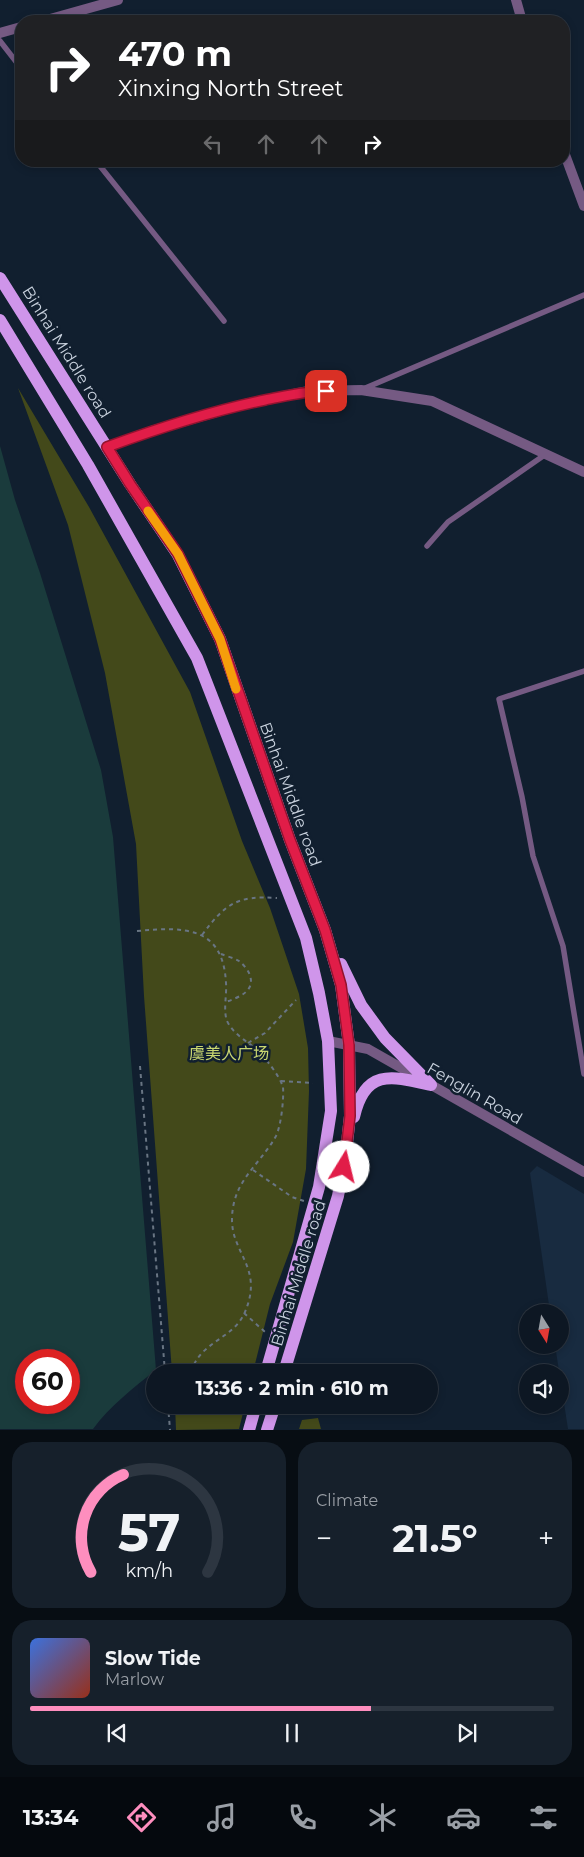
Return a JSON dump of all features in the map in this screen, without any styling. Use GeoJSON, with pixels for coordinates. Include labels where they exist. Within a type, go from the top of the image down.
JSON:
{"type":"FeatureCollection","features":[{"type":"Feature","properties":{"kind":"main road","name":"Binhai Middle road"},"geometry":{"type":"LineString","coordinates":[[0,278],[130,484],[178,554],[220,639],[290,840],[325,930],[341,985],[349,1045],[350,1116],[346,1152],[338,1196],[286,1364]]}},
{"type":"Feature","properties":{"kind":"main road","name":"Binhai Middle road"},"geometry":{"type":"LineString","coordinates":[[0,320],[93,473],[197,658],[306,938],[328,1041],[331,1111],[320,1187],[268,1364]]}},
{"type":"Feature","properties":{"kind":"main road"},"geometry":{"type":"LineString","coordinates":[[325,930],[361,1005],[386,1038],[431,1086]]}},
{"type":"Feature","properties":{"kind":"main road"},"geometry":{"type":"LineString","coordinates":[[346,1152],[354,1113],[363,1092],[371,1084],[379,1079],[399,1078],[431,1086]]}},
{"type":"Feature","properties":{"kind":"main road"},"geometry":{"type":"LineString","coordinates":[[249,1430],[253,1414]]}},
{"type":"Feature","properties":{"kind":"main road"},"geometry":{"type":"LineString","coordinates":[[268,1430],[272,1414]]}},
{"type":"Feature","properties":{"kind":"street"},"geometry":{"type":"LineString","coordinates":[[64,15],[118,0]]}},
{"type":"Feature","properties":{"kind":"street"},"geometry":{"type":"LineString","coordinates":[[516,0],[520,15]]}},
{"type":"Feature","properties":{"kind":"street"},"geometry":{"type":"LineString","coordinates":[[0,33],[15,29]]}},
{"type":"Feature","properties":{"kind":"street"},"geometry":{"type":"LineString","coordinates":[[570,167],[584,206]]}},
{"type":"Feature","properties":{"kind":"street"},"geometry":{"type":"LineString","coordinates":[[107,447],[154,430],[245,404],[308,391],[361,390],[432,401],[584,472]]}},
{"type":"Feature","properties":{"kind":"street","name":"Fenglin Road"},"geometry":{"type":"LineString","coordinates":[[328,1041],[368,1049],[584,1172]]}},
{"type":"Feature","properties":{"kind":"lane"},"geometry":{"type":"LineString","coordinates":[[0,41],[15,60]]}},
{"type":"Feature","properties":{"kind":"lane"},"geometry":{"type":"LineString","coordinates":[[101,167],[224,321]]}},
{"type":"Feature","properties":{"kind":"lane"},"geometry":{"type":"LineString","coordinates":[[361,390],[584,295]]}},
{"type":"Feature","properties":{"kind":"lane"},"geometry":{"type":"LineString","coordinates":[[428,546],[448,522],[546,454]]}},
{"type":"Feature","properties":{"kind":"lane"},"geometry":{"type":"LineString","coordinates":[[584,671],[498,699],[522,797],[533,856],[563,946],[584,1074]]}},
{"type":"Feature","properties":{"kind":"path"},"geometry":{"type":"LineString","coordinates":[[202,935],[221,911],[240,900],[255,897],[280,898]]}},
{"type":"Feature","properties":{"kind":"path"},"geometry":{"type":"LineString","coordinates":[[137,931],[182,929],[202,935],[218,953],[225,967],[225,1010],[228,1021],[234,1031],[258,1052],[281,1081],[284,1094],[277,1134],[242,1181],[235,1200],[232,1218],[234,1231],[251,1278],[249,1300],[237,1326],[200,1354],[194,1364]]}},
{"type":"Feature","properties":{"kind":"path"},"geometry":{"type":"LineString","coordinates":[[218,953],[240,962],[247,969],[250,976],[251,984],[248,991],[226,1002]]}},
{"type":"Feature","properties":{"kind":"path"},"geometry":{"type":"LineString","coordinates":[[248,1043],[265,1033],[296,1000]]}},
{"type":"Feature","properties":{"kind":"path"},"geometry":{"type":"LineString","coordinates":[[140,1066],[164,1364]]}},
{"type":"Feature","properties":{"kind":"path"},"geometry":{"type":"LineString","coordinates":[[281,1081],[314,1084]]}},
{"type":"Feature","properties":{"kind":"path"},"geometry":{"type":"LineString","coordinates":[[252,1169],[275,1187],[292,1197],[304,1201]]}},
{"type":"Feature","properties":{"kind":"path"},"geometry":{"type":"LineString","coordinates":[[244,1313],[266,1332]]}},
{"type":"Feature","properties":{"kind":"path"},"geometry":{"type":"LineString","coordinates":[[168,1414],[170,1430]]}},
{"type":"Feature","properties":{"kind":"shaded area"},"geometry":{"type":"Polygon","coordinates":[[[0,446],[15,500],[40,573],[101,770],[113,837],[156,1364],[146,1364],[146,1378],[114,1405],[93,1429],[0,1429],[0,446]]]}},
{"type":"Feature","properties":{"kind":"shaded area"},"geometry":{"type":"Polygon","coordinates":[[[537,1166],[584,1194],[584,1429],[568,1429],[566,1414],[569,1414],[569,1364],[558,1364],[556,1354],[569,1354],[569,1304],[549,1304],[530,1173],[537,1166]]]}},
{"type":"Feature","properties":{"kind":"green space","name":"虞美人广场"},"geometry":{"type":"Polygon","coordinates":[[[18,388],[89,507],[190,692],[242,841],[270,908],[299,994],[308,1048],[309,1091],[306,1169],[293,1242],[270,1304],[255,1364],[171,1364],[144,996],[136,844],[105,673],[68,525],[18,388]]]}},
{"type":"Feature","properties":{"kind":"green space"},"geometry":{"type":"Polygon","coordinates":[[[175,1414],[243,1414],[239,1429],[176,1430],[175,1414]]]}},
{"type":"Feature","properties":{"kind":"green space"},"geometry":{"type":"Polygon","coordinates":[[[318,1418],[321,1429],[299,1429],[302,1420],[318,1418]]]}},
{"type":"Feature","properties":{"kind":"slow traffic"},"geometry":{"type":"LineString","coordinates":[[148,511],[178,554],[220,639],[236,689]]}},
{"type":"Feature","properties":{"kind":"route"},"geometry":{"type":"LineString","coordinates":[[326,391],[308,391],[245,404],[154,430],[107,447],[178,554],[220,639],[253,739],[325,930],[341,985],[349,1045],[350,1116],[344,1167]]}}]}
